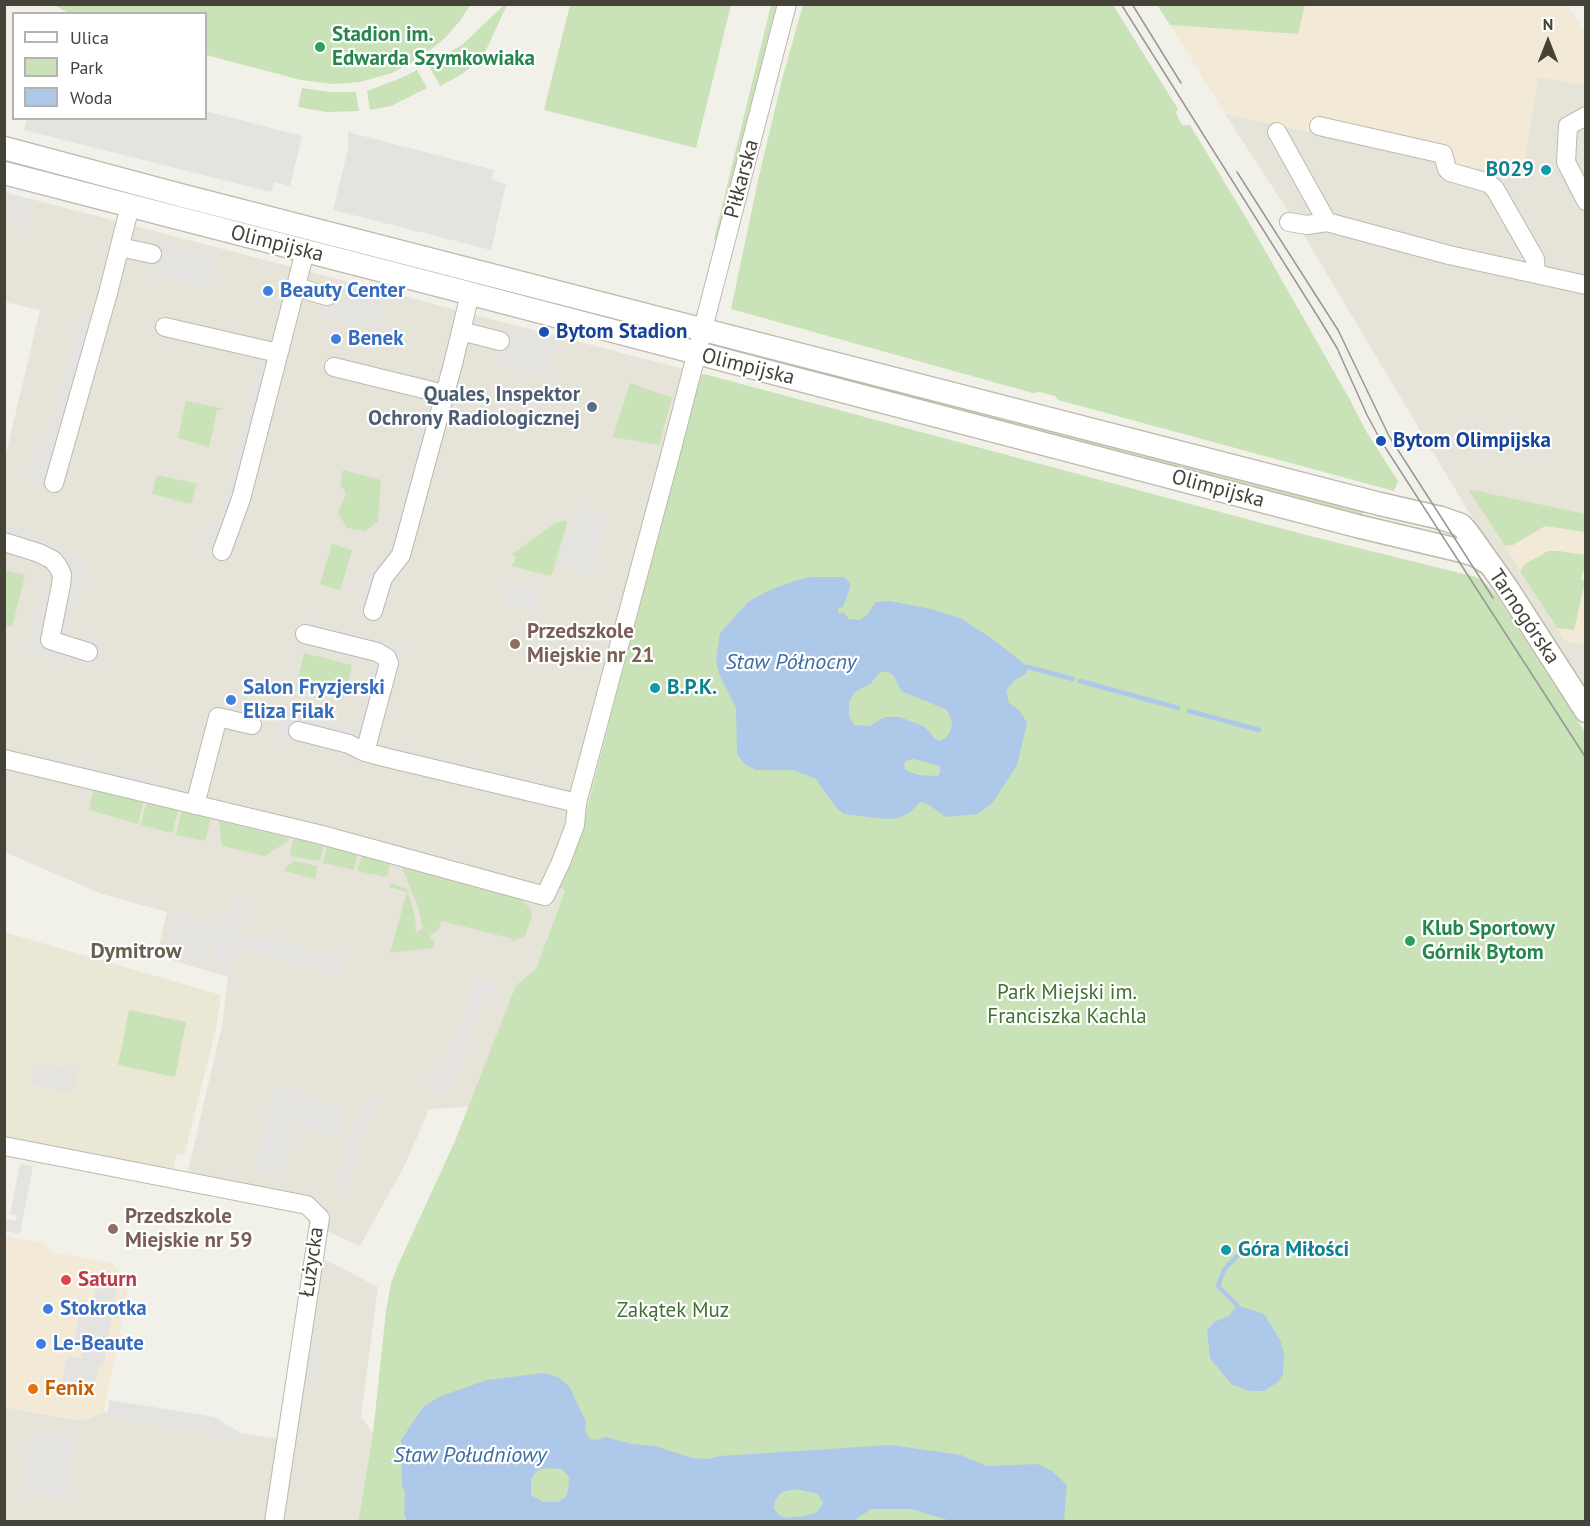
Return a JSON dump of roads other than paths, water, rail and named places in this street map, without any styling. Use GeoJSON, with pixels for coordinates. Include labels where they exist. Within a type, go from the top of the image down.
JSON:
{"type":"FeatureCollection","features":[{"type":"Feature","properties":{"kind":"street","name":"Piłkarska"},"geometry":{"type":"LineString","coordinates":[[195,806],[362,845],[545,896],[561,862],[574,825],[577,803],[787,4]]}},
{"type":"Feature","properties":{"kind":"street"},"geometry":{"type":"LineString","coordinates":[[1586,116],[1568,126],[1566,162],[1586,201]]}},
{"type":"Feature","properties":{"kind":"street"},"geometry":{"type":"LineString","coordinates":[[1318,126],[1443,154],[1450,172],[1488,183],[1495,189],[1535,259],[1536,274]]}},
{"type":"Feature","properties":{"kind":"street"},"geometry":{"type":"LineString","coordinates":[[1277,132],[1327,222]]}},
{"type":"Feature","properties":{"kind":"street","name":"Olimpijska"},"geometry":{"type":"LineString","coordinates":[[4,148],[1461,525]]}},
{"type":"Feature","properties":{"kind":"street","name":"Olimpijska"},"geometry":{"type":"LineString","coordinates":[[4,173],[1357,526],[1462,550],[1489,564]]}},
{"type":"Feature","properties":{"kind":"street"},"geometry":{"type":"LineString","coordinates":[[174,218],[180,195]]}},
{"type":"Feature","properties":{"kind":"street"},"geometry":{"type":"LineString","coordinates":[[54,483],[130,206]]}},
{"type":"Feature","properties":{"kind":"street"},"geometry":{"type":"LineString","coordinates":[[1289,222],[1306,225],[1327,222],[1438,252],[1586,285]]}},
{"type":"Feature","properties":{"kind":"street"},"geometry":{"type":"LineString","coordinates":[[120,247],[152,254]]}},
{"type":"Feature","properties":{"kind":"street"},"geometry":{"type":"LineString","coordinates":[[222,550],[241,499],[305,251]]}},
{"type":"Feature","properties":{"kind":"street"},"geometry":{"type":"LineString","coordinates":[[498,301],[504,278]]}},
{"type":"Feature","properties":{"kind":"street"},"geometry":{"type":"LineString","coordinates":[[296,287],[327,296]]}},
{"type":"Feature","properties":{"kind":"street"},"geometry":{"type":"LineString","coordinates":[[373,610],[383,578],[402,555],[470,294]]}},
{"type":"Feature","properties":{"kind":"street"},"geometry":{"type":"LineString","coordinates":[[165,327],[278,352]]}},
{"type":"Feature","properties":{"kind":"street"},"geometry":{"type":"LineString","coordinates":[[461,331],[501,341]]}},
{"type":"Feature","properties":{"kind":"street"},"geometry":{"type":"LineString","coordinates":[[334,367],[444,394]]}},
{"type":"Feature","properties":{"kind":"street","name":"Tarnogórska"},"geometry":{"type":"LineString","coordinates":[[1461,525],[1508,588],[1586,711]]}},
{"type":"Feature","properties":{"kind":"street"},"geometry":{"type":"LineString","coordinates":[[4,542],[39,553],[52,560],[59,568],[62,575],[61,585],[50,640],[88,652]]}},
{"type":"Feature","properties":{"kind":"street"},"geometry":{"type":"LineString","coordinates":[[305,634],[376,652],[387,658],[388,663],[365,752]]}},
{"type":"Feature","properties":{"kind":"street"},"geometry":{"type":"LineString","coordinates":[[4,759],[195,806],[218,717],[252,725]]}},
{"type":"Feature","properties":{"kind":"street"},"geometry":{"type":"LineString","coordinates":[[298,731],[349,744],[365,752],[577,803]]}},
{"type":"Feature","properties":{"kind":"street","name":"Łużycka"},"geometry":{"type":"LineString","coordinates":[[4,1146],[307,1205],[320,1218],[274,1521]]}},
{"type":"Feature","properties":{"kind":"water","name":"Staw Północny"},"geometry":{"type":"Polygon","coordinates":[[[811,577],[843,577],[850,582],[843,607],[838,608],[838,613],[844,613],[849,619],[860,620],[866,616],[876,602],[890,601],[931,609],[962,619],[994,640],[1028,667],[1026,674],[1015,680],[1006,690],[1009,703],[1019,710],[1027,723],[1017,765],[993,802],[978,814],[946,817],[928,804],[920,802],[910,812],[899,818],[885,819],[844,814],[837,809],[816,779],[793,770],[756,770],[743,763],[737,753],[736,708],[720,676],[716,661],[720,633],[748,602],[770,590],[811,577]],[[880,672],[871,683],[855,692],[849,701],[849,717],[854,725],[870,726],[885,717],[900,717],[925,727],[939,741],[946,738],[951,730],[952,722],[945,709],[901,691],[894,676],[888,672],[880,672]],[[914,759],[904,763],[905,770],[918,775],[937,776],[940,774],[940,766],[914,759]]]}},
{"type":"Feature","properties":{"kind":"water"},"geometry":{"type":"Polygon","coordinates":[[[1237,1305],[1264,1314],[1280,1340],[1284,1354],[1283,1374],[1278,1382],[1264,1391],[1250,1391],[1231,1384],[1210,1358],[1207,1331],[1214,1322],[1229,1316],[1237,1305]]]}},
{"type":"Feature","properties":{"kind":"water","name":"Staw Południowy"},"geometry":{"type":"Polygon","coordinates":[[[544,1373],[558,1377],[569,1386],[586,1422],[585,1431],[590,1439],[597,1440],[605,1437],[632,1444],[655,1446],[692,1458],[707,1459],[720,1456],[891,1445],[961,1455],[987,1466],[1037,1464],[1052,1471],[1067,1485],[1064,1521],[951,1521],[911,1509],[871,1509],[852,1522],[407,1521],[404,1514],[405,1494],[402,1484],[401,1440],[424,1406],[441,1396],[487,1380],[544,1373]],[[548,1468],[534,1474],[531,1479],[531,1495],[543,1502],[558,1502],[565,1498],[569,1477],[562,1469],[548,1468]],[[796,1489],[782,1492],[775,1500],[774,1509],[779,1515],[785,1518],[817,1512],[823,1503],[818,1494],[796,1489]]]}},
{"type":"Feature","properties":{"kind":"waterway"},"geometry":{"type":"LineString","coordinates":[[1028,667],[1073,679]]}},
{"type":"Feature","properties":{"kind":"waterway"},"geometry":{"type":"LineString","coordinates":[[1080,681],[1178,708]]}},
{"type":"Feature","properties":{"kind":"waterway"},"geometry":{"type":"LineString","coordinates":[[1189,711],[1259,730]]}},
{"type":"Feature","properties":{"kind":"waterway"},"geometry":{"type":"LineString","coordinates":[[1237,1305],[1218,1286],[1224,1270],[1238,1255]]}},
{"type":"Feature","properties":{"kind":"tram line"},"geometry":{"type":"LineString","coordinates":[[1121,4],[1337,348],[1381,441],[1586,758]]}},
{"type":"Feature","properties":{"kind":"tram line"},"geometry":{"type":"LineString","coordinates":[[1132,4],[1181,83]]}},
{"type":"Feature","properties":{"kind":"tram line"},"geometry":{"type":"LineString","coordinates":[[1237,172],[1338,330],[1389,436],[1493,598]]}},
{"type":"Feature","properties":{"kind":"place","name":"Stadion im. Edwarda Szymkowiaka"},"geometry":{"type":"Point","coordinates":[320,47]}},
{"type":"Feature","properties":{"kind":"place","name":"B029"},"geometry":{"type":"Point","coordinates":[1546,170]}},
{"type":"Feature","properties":{"kind":"place","name":"Beauty Center"},"geometry":{"type":"Point","coordinates":[268,291]}},
{"type":"Feature","properties":{"kind":"place","name":"Bytom Stadion"},"geometry":{"type":"Point","coordinates":[544,332]}},
{"type":"Feature","properties":{"kind":"place","name":"Benek"},"geometry":{"type":"Point","coordinates":[336,339]}},
{"type":"Feature","properties":{"kind":"place","name":"Quales, Inspektor Ochrony Radiologicznej"},"geometry":{"type":"Point","coordinates":[592,407]}},
{"type":"Feature","properties":{"kind":"place","name":"Bytom Olimpijska"},"geometry":{"type":"Point","coordinates":[1381,441]}},
{"type":"Feature","properties":{"kind":"place","name":"Przedszkole Miejskie nr 21"},"geometry":{"type":"Point","coordinates":[515,644]}},
{"type":"Feature","properties":{"kind":"place","name":"B.P.K."},"geometry":{"type":"Point","coordinates":[655,688]}},
{"type":"Feature","properties":{"kind":"place","name":"Salon Fryzjerski Eliza Filak"},"geometry":{"type":"Point","coordinates":[231,700]}},
{"type":"Feature","properties":{"kind":"place","name":"Klub Sportowy Górnik Bytom"},"geometry":{"type":"Point","coordinates":[1410,941]}},
{"type":"Feature","properties":{"kind":"place","name":"Przedszkole Miejskie nr 59"},"geometry":{"type":"Point","coordinates":[113,1229]}},
{"type":"Feature","properties":{"kind":"place","name":"Góra Miłości"},"geometry":{"type":"Point","coordinates":[1226,1250]}},
{"type":"Feature","properties":{"kind":"place","name":"Saturn"},"geometry":{"type":"Point","coordinates":[66,1280]}},
{"type":"Feature","properties":{"kind":"place","name":"Stokrotka"},"geometry":{"type":"Point","coordinates":[48,1309]}},
{"type":"Feature","properties":{"kind":"place","name":"Le-Beaute"},"geometry":{"type":"Point","coordinates":[41,1344]}},
{"type":"Feature","properties":{"kind":"place","name":"Fenix"},"geometry":{"type":"Point","coordinates":[33,1389]}},
{"type":"Feature","properties":{"kind":"district","name":"Dymitrow"},"geometry":{"type":"Point","coordinates":[136,952]}},
{"type":"Feature","properties":{"kind":"park label","name":"Park Miejski im. Franciszka Kachla"},"geometry":{"type":"Point","coordinates":[1067,1005]}},
{"type":"Feature","properties":{"kind":"park label","name":"Zakątek Muz"},"geometry":{"type":"Point","coordinates":[673,1311]}}]}
